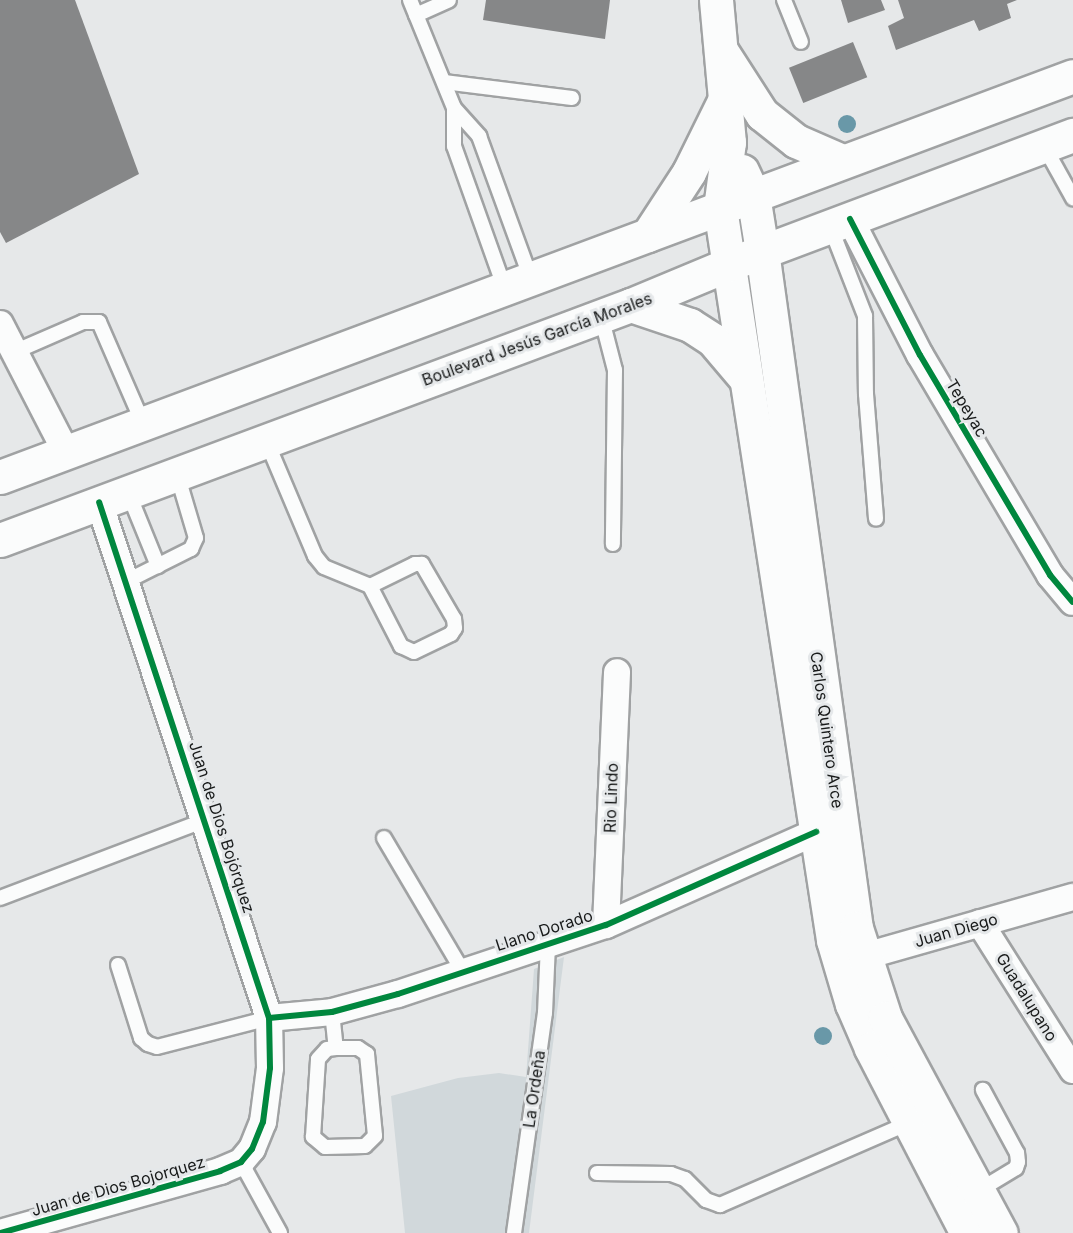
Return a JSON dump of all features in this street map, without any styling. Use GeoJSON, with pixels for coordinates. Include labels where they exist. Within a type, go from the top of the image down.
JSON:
{"type":"FeatureCollection","features":[{"type":"Feature","properties":{"kind":"main road"},"geometry":{"type":"LineString","coordinates":[[716,0],[729,142]]}},
{"type":"Feature","properties":{"kind":"main road"},"geometry":{"type":"LineString","coordinates":[[722,52],[762,114],[796,141],[842,161]]}},
{"type":"Feature","properties":{"kind":"main road"},"geometry":{"type":"LineString","coordinates":[[0,477],[519,286],[842,161],[1073,76]]}},
{"type":"Feature","properties":{"kind":"main road"},"geometry":{"type":"LineString","coordinates":[[648,235],[689,172],[725,99]]}},
{"type":"Feature","properties":{"kind":"main road","name":"Boulevard Jesús García Morales"},"geometry":{"type":"LineString","coordinates":[[0,540],[616,311],[728,265],[1058,141]]}},
{"type":"Feature","properties":{"kind":"main road","name":"Carlos Quintero Arce"},"geometry":{"type":"LineString","coordinates":[[729,142],[753,195],[762,252],[816,832],[851,960],[871,1048],[961,1231]]}},
{"type":"Feature","properties":{"kind":"main road","name":"Carlos Quintero Arce"},"geometry":{"type":"LineString","coordinates":[[729,142],[720,208],[728,265],[745,378],[792,581],[851,907],[851,960],[1002,1233]]}},
{"type":"Feature","properties":{"kind":"main road"},"geometry":{"type":"LineString","coordinates":[[616,311],[690,325],[713,340],[745,378]]}},
{"type":"Feature","properties":{"kind":"street","name":"Tepeyac"},"geometry":{"type":"LineString","coordinates":[[840,223],[1050,575],[1073,602]]}},
{"type":"Feature","properties":{"kind":"street"},"geometry":{"type":"LineString","coordinates":[[0,324],[66,452]]}},
{"type":"Feature","properties":{"kind":"street","name":"Juan de Dios Bojórquez"},"geometry":{"type":"LineString","coordinates":[[114,497],[127,581],[269,1018],[270,1068],[263,1122],[252,1149],[241,1162]]}},
{"type":"Feature","properties":{"kind":"street","name":"Rio Lindo"},"geometry":{"type":"LineString","coordinates":[[606,925],[616,672]]}},
{"type":"Feature","properties":{"kind":"street","name":"Llano Dorado"},"geometry":{"type":"LineString","coordinates":[[269,1018],[332,1012],[398,994],[462,970],[548,945],[606,925],[816,832]]}},
{"type":"Feature","properties":{"kind":"street","name":"Juan Diego"},"geometry":{"type":"LineString","coordinates":[[851,960],[1073,897]]}},
{"type":"Feature","properties":{"kind":"street","name":"Guadalupano"},"geometry":{"type":"LineString","coordinates":[[980,923],[1073,1070]]}},
{"type":"Feature","properties":{"kind":"street","name":"Juan de Dios Bojorquez"},"geometry":{"type":"LineString","coordinates":[[7,1232],[241,1162]]}},
{"type":"Feature","properties":{"kind":"lane"},"geometry":{"type":"LineString","coordinates":[[410,0],[454,108],[479,136],[519,286]]}},
{"type":"Feature","properties":{"kind":"lane"},"geometry":{"type":"LineString","coordinates":[[416,15],[449,0]]}},
{"type":"Feature","properties":{"kind":"lane"},"geometry":{"type":"LineString","coordinates":[[784,0],[801,42]]}},
{"type":"Feature","properties":{"kind":"lane"},"geometry":{"type":"LineString","coordinates":[[444,82],[572,98]]}},
{"type":"Feature","properties":{"kind":"lane"},"geometry":{"type":"LineString","coordinates":[[454,108],[454,146],[519,286]]}},
{"type":"Feature","properties":{"kind":"lane"},"geometry":{"type":"LineString","coordinates":[[1058,141],[1073,198]]}},
{"type":"Feature","properties":{"kind":"lane"},"geometry":{"type":"LineString","coordinates":[[840,223],[865,316],[866,394],[876,519]]}},
{"type":"Feature","properties":{"kind":"lane"},"geometry":{"type":"LineString","coordinates":[[613,544],[616,311]]}},
{"type":"Feature","properties":{"kind":"lane"},"geometry":{"type":"LineString","coordinates":[[14,352],[84,322],[99,322],[144,425]]}},
{"type":"Feature","properties":{"kind":"lane"},"geometry":{"type":"LineString","coordinates":[[266,440],[315,556],[324,567],[370,586],[407,651],[414,652],[451,634],[454,619],[422,564],[415,564],[370,586]]}},
{"type":"Feature","properties":{"kind":"lane"},"geometry":{"type":"LineString","coordinates":[[127,581],[183,555],[196,538],[177,473]]}},
{"type":"Feature","properties":{"kind":"lane"},"geometry":{"type":"LineString","coordinates":[[114,497],[158,566]]}},
{"type":"Feature","properties":{"kind":"lane"},"geometry":{"type":"LineString","coordinates":[[0,898],[205,820]]}},
{"type":"Feature","properties":{"kind":"lane"},"geometry":{"type":"LineString","coordinates":[[384,838],[462,970]]}},
{"type":"Feature","properties":{"kind":"lane","name":"La Ordeña"},"geometry":{"type":"LineString","coordinates":[[514,1233],[545,1013],[548,945]]}},
{"type":"Feature","properties":{"kind":"lane"},"geometry":{"type":"LineString","coordinates":[[118,965],[141,1038],[148,1044],[157,1047],[269,1018]]}},
{"type":"Feature","properties":{"kind":"lane"},"geometry":{"type":"LineString","coordinates":[[332,1012],[336,1048]]}},
{"type":"Feature","properties":{"kind":"lane"},"geometry":{"type":"LineString","coordinates":[[336,1048],[358,1048],[367,1054],[375,1136],[365,1146],[325,1147],[313,1137],[318,1059],[327,1049],[336,1048]]}},
{"type":"Feature","properties":{"kind":"lane"},"geometry":{"type":"LineString","coordinates":[[978,1191],[1016,1167],[1018,1162],[1017,1153],[983,1090]]}},
{"type":"Feature","properties":{"kind":"lane"},"geometry":{"type":"LineString","coordinates":[[597,1173],[671,1173],[686,1179],[706,1200],[720,1205],[909,1123]]}},
{"type":"Feature","properties":{"kind":"lane"},"geometry":{"type":"LineString","coordinates":[[241,1162],[280,1233]]}},
{"type":"Feature","properties":{"kind":"shaded area"},"geometry":{"type":"Polygon","coordinates":[[[564,957],[529,1233],[405,1233],[391,1096],[458,1078],[499,1073],[526,1077],[534,969],[564,957]]]}},
{"type":"Feature","properties":{"kind":"building"},"geometry":{"type":"Polygon","coordinates":[[[0,0],[75,0],[139,174],[6,243],[0,232],[0,0]]]}},
{"type":"Feature","properties":{"kind":"building"},"geometry":{"type":"Polygon","coordinates":[[[486,0],[610,0],[605,39],[483,20],[486,0]]]}},
{"type":"Feature","properties":{"kind":"building"},"geometry":{"type":"Polygon","coordinates":[[[841,0],[881,0],[885,10],[848,23],[841,0]]]}},
{"type":"Feature","properties":{"kind":"building"},"geometry":{"type":"Polygon","coordinates":[[[898,0],[1017,0],[1007,4],[1011,18],[979,31],[974,20],[896,50],[888,26],[904,18],[898,0]]]}},
{"type":"Feature","properties":{"kind":"building"},"geometry":{"type":"Polygon","coordinates":[[[853,42],[867,77],[803,103],[789,68],[853,42]]]}},
{"type":"Feature","properties":{"kind":"cycle path"},"geometry":{"type":"LineString","coordinates":[[850,219],[920,355],[1050,575],[1073,602]]}},
{"type":"Feature","properties":{"kind":"cycle path"},"geometry":{"type":"LineString","coordinates":[[0,1233],[220,1171],[241,1162],[252,1149],[263,1122],[270,1068],[269,1018],[99,502]]}},
{"type":"Feature","properties":{"kind":"cycle path"},"geometry":{"type":"LineString","coordinates":[[269,1018],[332,1012],[398,994],[606,925],[816,832]]}}]}
